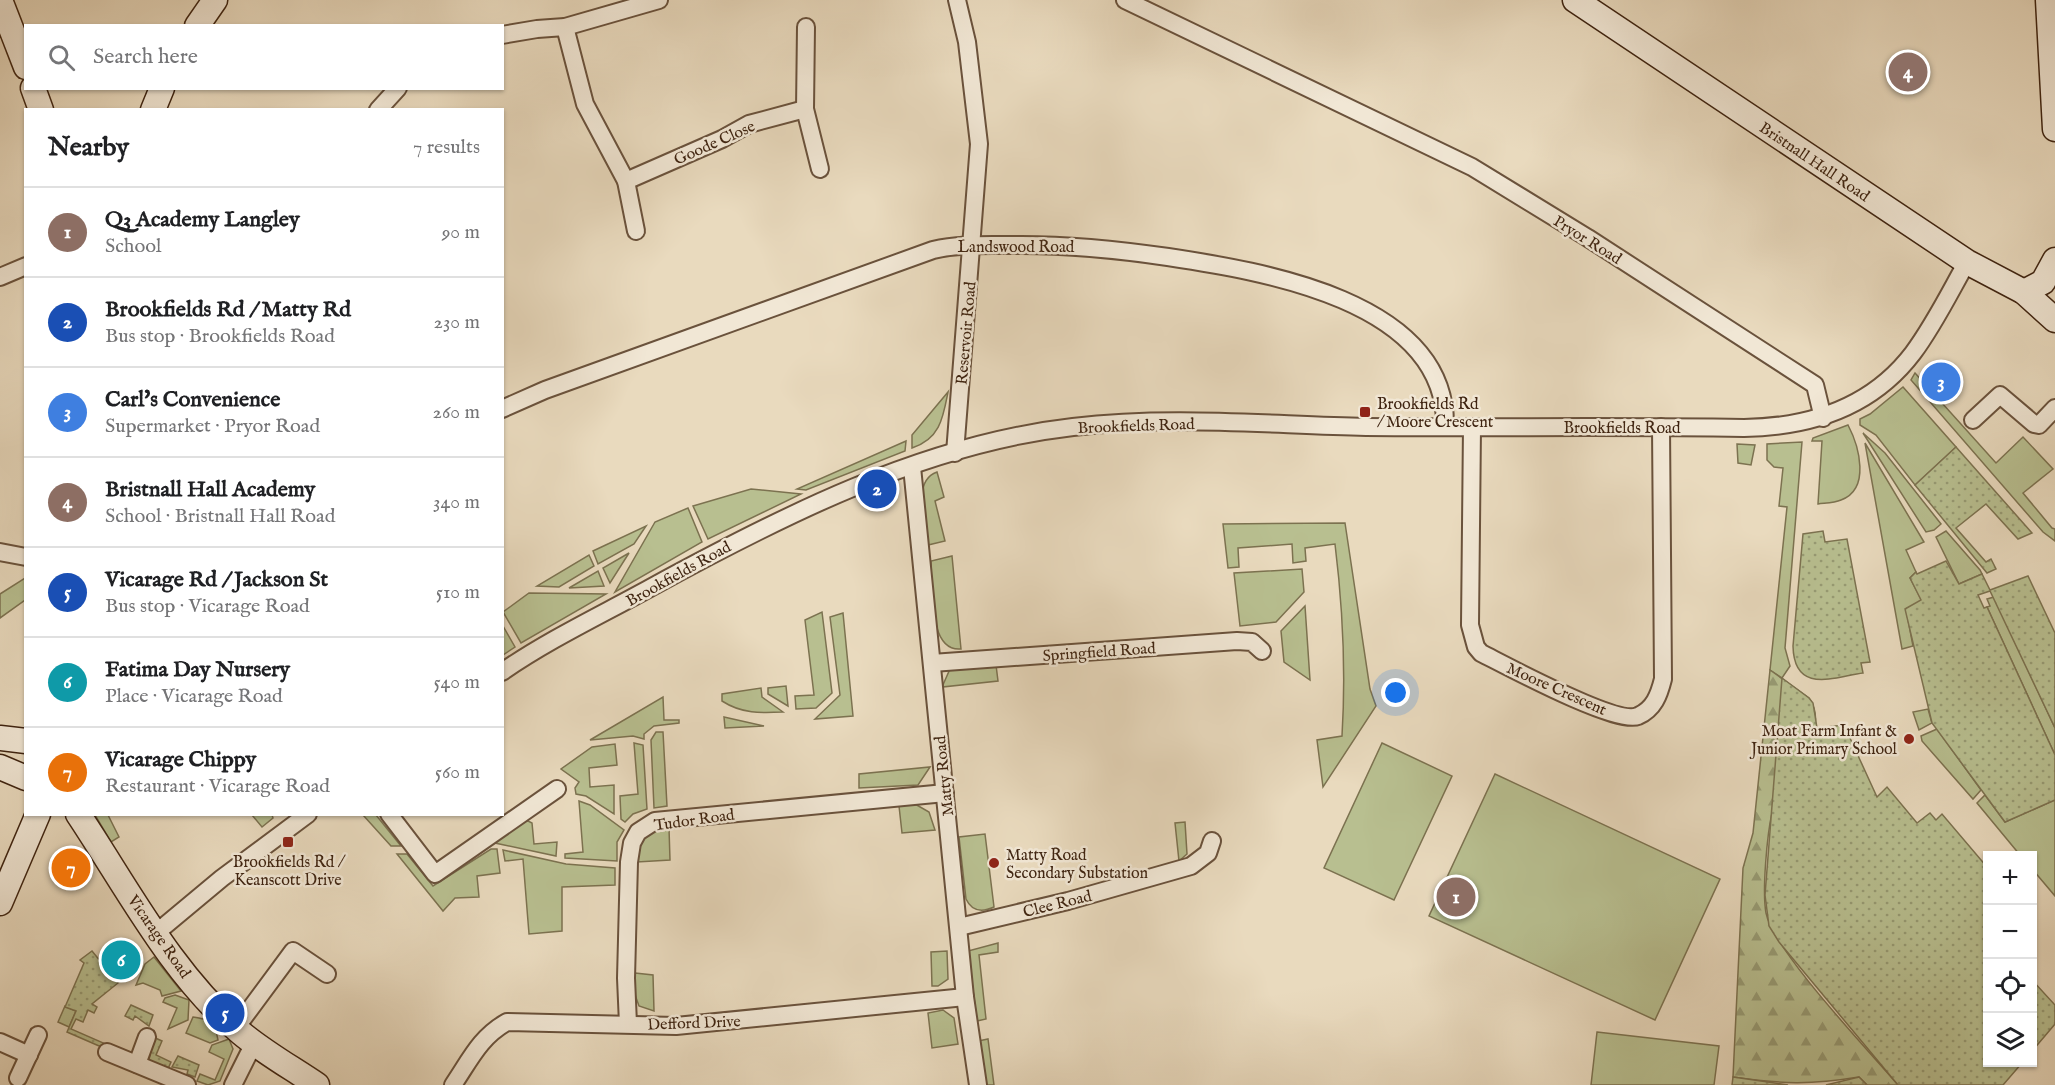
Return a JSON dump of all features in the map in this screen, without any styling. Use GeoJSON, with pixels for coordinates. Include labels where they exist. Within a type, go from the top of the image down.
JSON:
{"type":"FeatureCollection","features":[{"type":"Feature","properties":{"kind":"street"},"geometry":{"type":"LineString","coordinates":[[0,0],[6,36],[24,64]]}},
{"type":"Feature","properties":{"kind":"street"},"geometry":{"type":"LineString","coordinates":[[198,24],[215,0]]}},
{"type":"Feature","properties":{"kind":"street"},"geometry":{"type":"LineString","coordinates":[[504,35],[566,27],[659,0]]}},
{"type":"Feature","properties":{"kind":"street","name":"Reservoir Road"},"geometry":{"type":"LineString","coordinates":[[955,453],[979,144],[967,42],[957,0]]}},
{"type":"Feature","properties":{"kind":"street","name":"Pryor Road"},"geometry":{"type":"LineString","coordinates":[[1125,0],[1472,167],[1588,238],[1815,385],[1823,418]]}},
{"type":"Feature","properties":{"kind":"street","name":"Bristnall Hall Road"},"geometry":{"type":"LineString","coordinates":[[1575,0],[1967,262],[2040,285],[2055,320]]}},
{"type":"Feature","properties":{"kind":"street"},"geometry":{"type":"LineString","coordinates":[[2048,0],[2055,129]]}},
{"type":"Feature","properties":{"kind":"street"},"geometry":{"type":"LineString","coordinates":[[566,27],[585,104],[626,181],[636,231]]}},
{"type":"Feature","properties":{"kind":"street"},"geometry":{"type":"LineString","coordinates":[[806,27],[805,110],[820,169]]}},
{"type":"Feature","properties":{"kind":"street"},"geometry":{"type":"LineString","coordinates":[[34,90],[40,108]]}},
{"type":"Feature","properties":{"kind":"street"},"geometry":{"type":"LineString","coordinates":[[154,108],[161,90]]}},
{"type":"Feature","properties":{"kind":"street"},"geometry":{"type":"LineString","coordinates":[[380,108],[396,90]]}},
{"type":"Feature","properties":{"kind":"street","name":"Goode Close"},"geometry":{"type":"LineString","coordinates":[[626,181],[722,139],[749,124],[805,110]]}},
{"type":"Feature","properties":{"kind":"street","name":"Landswood Road"},"geometry":{"type":"LineString","coordinates":[[504,408],[545,390],[913,257],[951,246],[973,244],[1057,244],[1119,250],[1221,266],[1327,292],[1363,309],[1412,347],[1440,390],[1445,404],[1445,427]]}},
{"type":"Feature","properties":{"kind":"street"},"geometry":{"type":"LineString","coordinates":[[2040,285],[2055,260]]}},
{"type":"Feature","properties":{"kind":"street"},"geometry":{"type":"LineString","coordinates":[[1823,418],[1874,391],[1907,360],[1937,315],[1967,262]]}},
{"type":"Feature","properties":{"kind":"street"},"geometry":{"type":"LineString","coordinates":[[0,277],[24,267]]}},
{"type":"Feature","properties":{"kind":"street"},"geometry":{"type":"LineString","coordinates":[[1973,420],[2000,395],[2034,424],[2039,425],[2055,408]]}},
{"type":"Feature","properties":{"kind":"street","name":"Brookfields Road"},"geometry":{"type":"LineString","coordinates":[[504,671],[737,541],[831,496],[955,453],[1017,436],[1072,427],[1138,422],[1445,427],[1769,427],[1823,418]]}},
{"type":"Feature","properties":{"kind":"street","name":"Moore Crescent"},"geometry":{"type":"LineString","coordinates":[[1472,426],[1470,625],[1476,647],[1481,653],[1608,713],[1636,717],[1648,710],[1659,697],[1663,679],[1661,427]]}},
{"type":"Feature","properties":{"kind":"street","name":"Matty Road"},"geometry":{"type":"LineString","coordinates":[[912,467],[965,997],[978,1085]]}},
{"type":"Feature","properties":{"kind":"street"},"geometry":{"type":"LineString","coordinates":[[0,552],[24,557]]}},
{"type":"Feature","properties":{"kind":"street","name":"Springfield Road"},"geometry":{"type":"LineString","coordinates":[[932,663],[1237,641],[1252,642],[1262,651]]}},
{"type":"Feature","properties":{"kind":"street"},"geometry":{"type":"LineString","coordinates":[[0,738],[24,741]]}},
{"type":"Feature","properties":{"kind":"street"},"geometry":{"type":"LineString","coordinates":[[0,767],[24,777]]}},
{"type":"Feature","properties":{"kind":"street"},"geometry":{"type":"LineString","coordinates":[[391,816],[435,874],[557,789]]}},
{"type":"Feature","properties":{"kind":"street","name":"Tudor Road"},"geometry":{"type":"LineString","coordinates":[[628,1024],[626,978],[629,862],[632,843],[642,828],[655,821],[945,794]]}},
{"type":"Feature","properties":{"kind":"street","name":"Vicarage Road"},"geometry":{"type":"LineString","coordinates":[[79,816],[156,933],[196,987],[245,1035],[317,1085]]}},
{"type":"Feature","properties":{"kind":"street"},"geometry":{"type":"LineString","coordinates":[[156,933],[222,878],[304,816]]}},
{"type":"Feature","properties":{"kind":"street"},"geometry":{"type":"LineString","coordinates":[[0,903],[34,820]]}},
{"type":"Feature","properties":{"kind":"street","name":"Clee Road"},"geometry":{"type":"LineString","coordinates":[[959,927],[1068,901],[1191,866],[1208,853],[1212,840]]}},
{"type":"Feature","properties":{"kind":"street"},"geometry":{"type":"LineString","coordinates":[[233,1085],[246,1054],[245,1035],[293,951],[327,974]]}},
{"type":"Feature","properties":{"kind":"street","name":"Defford Drive"},"geometry":{"type":"LineString","coordinates":[[453,1085],[479,1042],[492,1030],[507,1022],[676,1026],[965,997]]}},
{"type":"Feature","properties":{"kind":"street"},"geometry":{"type":"LineString","coordinates":[[18,1078],[38,1035]]}},
{"type":"Feature","properties":{"kind":"street"},"geometry":{"type":"LineString","coordinates":[[137,1064],[147,1037]]}},
{"type":"Feature","properties":{"kind":"street"},"geometry":{"type":"LineString","coordinates":[[0,1042],[29,1055]]}},
{"type":"Feature","properties":{"kind":"street"},"geometry":{"type":"LineString","coordinates":[[107,1052],[187,1085]]}},
{"type":"Feature","properties":{"kind":"green space"},"geometry":{"type":"Polygon","coordinates":[[[1915,373],[1996,463],[2023,437],[2053,469],[2023,493],[2055,529],[2055,541],[2043,532],[1911,380],[1915,373]]]}},
{"type":"Feature","properties":{"kind":"green space"},"geometry":{"type":"Polygon","coordinates":[[[1903,387],[1956,447],[1915,485],[1876,435],[1860,425],[1860,419],[1870,414],[1903,387]]]}},
{"type":"Feature","properties":{"kind":"green space"},"geometry":{"type":"Polygon","coordinates":[[[948,392],[939,426],[929,439],[912,448],[912,435],[948,392]]]}},
{"type":"Feature","properties":{"kind":"green space"},"geometry":{"type":"Polygon","coordinates":[[[1848,425],[1859,455],[1859,477],[1856,487],[1841,500],[1818,504],[1822,441],[1812,441],[1813,438],[1848,425]]]}},
{"type":"Feature","properties":{"kind":"green space"},"geometry":{"type":"Polygon","coordinates":[[[1863,433],[1885,453],[1941,524],[1934,530],[1926,532],[1863,433]]]}},
{"type":"Feature","properties":{"kind":"green space"},"geometry":{"type":"Polygon","coordinates":[[[906,441],[905,451],[806,490],[797,489],[906,441]]]}},
{"type":"Feature","properties":{"kind":"green space"},"geometry":{"type":"Polygon","coordinates":[[[1802,442],[1785,648],[1790,666],[1782,678],[1770,670],[1787,507],[1779,506],[1783,468],[1774,467],[1767,460],[1767,444],[1802,442]]]}},
{"type":"Feature","properties":{"kind":"green space"},"geometry":{"type":"Polygon","coordinates":[[[1865,443],[1924,542],[1906,550],[1916,572],[1910,578],[1922,601],[1906,609],[1913,646],[1902,649],[1865,443]]]}},
{"type":"Feature","properties":{"kind":"green space"},"geometry":{"type":"Polygon","coordinates":[[[1737,444],[1755,445],[1751,465],[1738,463],[1737,444]]]}},
{"type":"Feature","properties":{"kind":"green space"},"geometry":{"type":"Polygon","coordinates":[[[1956,447],[2032,533],[2018,539],[1986,504],[1956,528],[1986,562],[1991,559],[1996,569],[1987,573],[1915,485],[1956,447]]]}},
{"type":"Feature","properties":{"kind":"green space"},"geometry":{"type":"Polygon","coordinates":[[[937,472],[944,497],[935,501],[945,541],[928,545],[922,494],[924,484],[937,472]]]}},
{"type":"Feature","properties":{"kind":"green space"},"geometry":{"type":"Polygon","coordinates":[[[751,489],[801,494],[708,539],[693,506],[751,489]]]}},
{"type":"Feature","properties":{"kind":"green space"},"geometry":{"type":"Polygon","coordinates":[[[688,508],[702,542],[615,592],[655,522],[688,508]]]}},
{"type":"Feature","properties":{"kind":"green space"},"geometry":{"type":"Polygon","coordinates":[[[1345,523],[1370,689],[1376,706],[1323,787],[1317,740],[1342,736],[1343,640],[1335,544],[1305,548],[1306,561],[1293,563],[1292,544],[1238,548],[1239,567],[1228,568],[1223,524],[1345,523]]]}},
{"type":"Feature","properties":{"kind":"green space"},"geometry":{"type":"Polygon","coordinates":[[[646,526],[634,544],[598,564],[593,551],[646,526]]]}},
{"type":"Feature","properties":{"kind":"green space"},"geometry":{"type":"Polygon","coordinates":[[[1823,531],[1825,542],[1847,539],[1870,662],[1861,663],[1863,673],[1830,679],[1809,677],[1801,672],[1795,662],[1793,646],[1803,534],[1823,531]]]}},
{"type":"Feature","properties":{"kind":"green space"},"geometry":{"type":"Polygon","coordinates":[[[1946,531],[1982,574],[1959,584],[1936,537],[1946,531]]]}},
{"type":"Feature","properties":{"kind":"green space"},"geometry":{"type":"Polygon","coordinates":[[[629,553],[610,583],[603,568],[629,553]]]}},
{"type":"Feature","properties":{"kind":"green space"},"geometry":{"type":"Polygon","coordinates":[[[589,555],[594,566],[559,587],[537,586],[589,555]]]}},
{"type":"Feature","properties":{"kind":"green space"},"geometry":{"type":"Polygon","coordinates":[[[952,556],[961,649],[951,647],[943,641],[938,631],[933,605],[931,561],[952,556]]]}},
{"type":"Feature","properties":{"kind":"green space"},"geometry":{"type":"Polygon","coordinates":[[[1946,561],[1959,584],[1982,574],[1990,590],[2028,576],[2055,633],[2055,728],[1990,591],[1978,595],[1984,608],[1987,607],[2055,755],[2055,800],[2005,822],[1932,723],[1905,609],[1921,600],[1910,578],[1916,572],[1917,574],[1946,561]]]}},
{"type":"Feature","properties":{"kind":"green space"},"geometry":{"type":"Polygon","coordinates":[[[1302,569],[1304,592],[1276,622],[1240,626],[1234,573],[1302,569]]]}},
{"type":"Feature","properties":{"kind":"green space"},"geometry":{"type":"Polygon","coordinates":[[[598,571],[604,586],[569,588],[598,571]]]}},
{"type":"Feature","properties":{"kind":"green space"},"geometry":{"type":"Polygon","coordinates":[[[24,579],[24,601],[0,618],[0,594],[24,579]]]}},
{"type":"Feature","properties":{"kind":"green space"},"geometry":{"type":"Polygon","coordinates":[[[529,593],[606,594],[521,643],[504,611],[529,593]]]}},
{"type":"Feature","properties":{"kind":"green space"},"geometry":{"type":"Polygon","coordinates":[[[1994,597],[2055,728],[2055,755],[1987,607],[1990,606],[1987,599],[1994,597]]]}},
{"type":"Feature","properties":{"kind":"green space"},"geometry":{"type":"Polygon","coordinates":[[[1305,606],[1310,680],[1284,662],[1281,631],[1305,606]]]}},
{"type":"Feature","properties":{"kind":"green space"},"geometry":{"type":"Polygon","coordinates":[[[822,612],[832,693],[816,708],[796,709],[795,696],[814,695],[805,620],[822,612]]]}},
{"type":"Feature","properties":{"kind":"green space"},"geometry":{"type":"Polygon","coordinates":[[[843,613],[853,716],[815,719],[840,695],[830,617],[843,613]]]}},
{"type":"Feature","properties":{"kind":"green space"},"geometry":{"type":"Polygon","coordinates":[[[504,628],[515,647],[504,654],[504,628]]]}},
{"type":"Feature","properties":{"kind":"green space"},"geometry":{"type":"Polygon","coordinates":[[[996,665],[998,681],[942,687],[950,669],[996,665]]]}},
{"type":"Feature","properties":{"kind":"green space"},"geometry":{"type":"Polygon","coordinates":[[[1770,670],[1809,698],[1815,712],[1815,726],[1811,741],[1777,799],[1772,813],[1766,863],[1766,913],[1773,930],[1803,975],[1898,1085],[1867,1085],[1859,1077],[1796,1083],[1733,1077],[1743,868],[1753,833],[1770,670]]]}},
{"type":"Feature","properties":{"kind":"green space"},"geometry":{"type":"Polygon","coordinates":[[[1782,678],[1813,703],[1817,728],[1844,725],[1877,797],[1887,787],[1917,823],[1930,813],[1936,820],[1942,814],[1983,862],[1983,1067],[2019,1067],[2003,1085],[1898,1085],[1779,942],[1769,926],[1765,895],[1782,678]]]}},
{"type":"Feature","properties":{"kind":"green space"},"geometry":{"type":"Polygon","coordinates":[[[786,686],[788,706],[768,694],[768,688],[786,686]]]}},
{"type":"Feature","properties":{"kind":"green space"},"geometry":{"type":"Polygon","coordinates":[[[761,688],[762,697],[783,712],[744,710],[722,701],[722,694],[761,688]]]}},
{"type":"Feature","properties":{"kind":"green space"},"geometry":{"type":"Polygon","coordinates":[[[663,697],[664,720],[679,720],[679,723],[654,726],[644,734],[644,739],[633,736],[590,740],[663,697]]]}},
{"type":"Feature","properties":{"kind":"green space"},"geometry":{"type":"Polygon","coordinates":[[[1928,709],[1932,723],[1919,730],[1913,712],[1928,709]]]}},
{"type":"Feature","properties":{"kind":"green space"},"geometry":{"type":"Polygon","coordinates":[[[724,717],[764,726],[725,728],[724,717]]]}},
{"type":"Feature","properties":{"kind":"green space"},"geometry":{"type":"Polygon","coordinates":[[[1937,729],[1981,790],[1973,799],[1922,741],[1921,736],[1937,729]]]}},
{"type":"Feature","properties":{"kind":"green space"},"geometry":{"type":"Polygon","coordinates":[[[656,732],[663,732],[667,806],[654,808],[651,740],[656,732]]]}},
{"type":"Feature","properties":{"kind":"green space"},"geometry":{"type":"Polygon","coordinates":[[[634,743],[643,745],[647,809],[633,814],[625,822],[621,819],[620,796],[638,794],[634,743]]]}},
{"type":"Feature","properties":{"kind":"green space"},"geometry":{"type":"Polygon","coordinates":[[[1382,743],[1452,776],[1394,900],[1324,868],[1382,743]]]}},
{"type":"Feature","properties":{"kind":"green space"},"geometry":{"type":"Polygon","coordinates":[[[615,744],[617,765],[589,768],[590,787],[614,785],[614,814],[586,796],[576,794],[575,788],[579,782],[561,769],[592,747],[615,744]]]}},
{"type":"Feature","properties":{"kind":"green space"},"geometry":{"type":"Polygon","coordinates":[[[930,767],[918,785],[859,788],[859,774],[930,767]]]}},
{"type":"Feature","properties":{"kind":"green space"},"geometry":{"type":"Polygon","coordinates":[[[1495,774],[1720,879],[1655,1020],[1429,916],[1495,774]]]}},
{"type":"Feature","properties":{"kind":"green space"},"geometry":{"type":"Polygon","coordinates":[[[1985,795],[2005,822],[2055,800],[2055,896],[2037,875],[2037,851],[2017,851],[1977,803],[1985,795]]]}},
{"type":"Feature","properties":{"kind":"green space"},"geometry":{"type":"Polygon","coordinates":[[[579,801],[590,805],[624,830],[617,842],[617,861],[565,858],[565,854],[583,852],[579,801]]]}},
{"type":"Feature","properties":{"kind":"green space"},"geometry":{"type":"Polygon","coordinates":[[[915,804],[929,812],[935,830],[902,833],[899,806],[915,804]]]}},
{"type":"Feature","properties":{"kind":"green space"},"geometry":{"type":"Polygon","coordinates":[[[96,816],[108,816],[119,837],[111,842],[96,816]]]}},
{"type":"Feature","properties":{"kind":"green space"},"geometry":{"type":"Polygon","coordinates":[[[253,816],[272,816],[273,818],[262,827],[253,816]]]}},
{"type":"Feature","properties":{"kind":"green space"},"geometry":{"type":"Polygon","coordinates":[[[364,816],[377,816],[401,846],[391,846],[364,816]]]}},
{"type":"Feature","properties":{"kind":"green space"},"geometry":{"type":"Polygon","coordinates":[[[526,820],[532,823],[534,844],[557,842],[556,856],[495,843],[526,820]]]}},
{"type":"Feature","properties":{"kind":"green space"},"geometry":{"type":"Polygon","coordinates":[[[1185,822],[1187,854],[1179,861],[1175,823],[1185,822]]]}},
{"type":"Feature","properties":{"kind":"green space"},"geometry":{"type":"Polygon","coordinates":[[[669,828],[670,860],[637,862],[642,839],[657,829],[669,828]]]}},
{"type":"Feature","properties":{"kind":"green space"},"geometry":{"type":"Polygon","coordinates":[[[985,834],[994,907],[982,910],[975,909],[966,899],[959,837],[985,834]]]}},
{"type":"Feature","properties":{"kind":"green space"},"geometry":{"type":"Polygon","coordinates":[[[491,849],[497,849],[500,873],[477,876],[479,897],[455,898],[443,911],[397,854],[407,854],[433,886],[491,849]]]}},
{"type":"Feature","properties":{"kind":"green space"},"geometry":{"type":"Polygon","coordinates":[[[503,850],[566,864],[615,868],[615,885],[562,887],[562,931],[529,934],[523,859],[505,861],[503,850]]]}},
{"type":"Feature","properties":{"kind":"green space"},"geometry":{"type":"Polygon","coordinates":[[[998,943],[998,952],[979,955],[986,1019],[977,1021],[968,951],[998,943]]]}},
{"type":"Feature","properties":{"kind":"green space"},"geometry":{"type":"Polygon","coordinates":[[[92,951],[118,983],[92,1004],[97,1007],[94,1013],[88,1010],[83,1022],[76,1019],[71,1029],[108,1045],[106,1049],[67,1032],[76,1011],[65,1007],[84,963],[80,960],[92,951]]]}},
{"type":"Feature","properties":{"kind":"green space"},"geometry":{"type":"Polygon","coordinates":[[[947,951],[948,979],[938,986],[932,986],[931,952],[947,951]]]}},
{"type":"Feature","properties":{"kind":"green space"},"geometry":{"type":"Polygon","coordinates":[[[154,957],[181,991],[162,996],[160,990],[143,983],[136,985],[145,964],[154,957]]]}},
{"type":"Feature","properties":{"kind":"green space"},"geometry":{"type":"Polygon","coordinates":[[[635,973],[653,975],[654,1011],[639,1006],[634,992],[635,973]]]}},
{"type":"Feature","properties":{"kind":"green space"},"geometry":{"type":"Polygon","coordinates":[[[2037,985],[2055,1005],[2055,1024],[2037,1045],[2037,985]]]}},
{"type":"Feature","properties":{"kind":"green space"},"geometry":{"type":"Polygon","coordinates":[[[175,995],[189,1000],[188,1020],[168,1029],[177,1008],[163,1002],[165,998],[175,995]]]}},
{"type":"Feature","properties":{"kind":"green space"},"geometry":{"type":"Polygon","coordinates":[[[131,1005],[153,1015],[149,1026],[135,1016],[133,1020],[125,1016],[131,1005]]]}},
{"type":"Feature","properties":{"kind":"green space"},"geometry":{"type":"Polygon","coordinates":[[[65,1006],[76,1011],[69,1027],[58,1022],[65,1006]]]}},
{"type":"Feature","properties":{"kind":"green space"},"geometry":{"type":"Polygon","coordinates":[[[943,1010],[954,1018],[958,1044],[932,1048],[928,1013],[943,1010]]]}},
{"type":"Feature","properties":{"kind":"green space"},"geometry":{"type":"Polygon","coordinates":[[[193,1017],[211,1023],[218,1040],[210,1043],[186,1033],[193,1017]]]}},
{"type":"Feature","properties":{"kind":"green space"},"geometry":{"type":"Polygon","coordinates":[[[1597,1032],[1719,1046],[1714,1085],[1591,1085],[1597,1032]]]}},
{"type":"Feature","properties":{"kind":"green space"},"geometry":{"type":"Polygon","coordinates":[[[153,1037],[162,1041],[156,1055],[171,1062],[167,1071],[149,1060],[153,1037]]]}},
{"type":"Feature","properties":{"kind":"green space"},"geometry":{"type":"Polygon","coordinates":[[[229,1039],[233,1049],[220,1081],[208,1085],[197,1081],[200,1074],[215,1080],[224,1059],[209,1052],[212,1045],[229,1039]]]}},
{"type":"Feature","properties":{"kind":"green space"},"geometry":{"type":"Polygon","coordinates":[[[988,1039],[994,1085],[985,1085],[978,1041],[988,1039]]]}},
{"type":"Feature","properties":{"kind":"green space"},"geometry":{"type":"Polygon","coordinates":[[[178,1056],[199,1065],[195,1077],[187,1074],[188,1070],[172,1067],[178,1056]]]}},
{"type":"Feature","properties":{"kind":"green space"},"geometry":{"type":"Polygon","coordinates":[[[1733,1077],[1788,1085],[1732,1085],[1733,1077]]]}},
{"type":"Feature","properties":{"kind":"green space"},"geometry":{"type":"Polygon","coordinates":[[[1859,1077],[1867,1085],[1826,1085],[1859,1077]]]}},
{"type":"Feature","properties":{"kind":"place","name":"Bristnall Hall Academy"},"geometry":{"type":"Point","coordinates":[1908,72]}},
{"type":"Feature","properties":{"kind":"place","name":"Carl's Convenience"},"geometry":{"type":"Point","coordinates":[1941,382]}},
{"type":"Feature","properties":{"kind":"place","name":"Brookfields Rd / Moore Crescent"},"geometry":{"type":"Point","coordinates":[1365,412]}},
{"type":"Feature","properties":{"kind":"place","name":"Brookfields Rd / Matty Rd"},"geometry":{"type":"Point","coordinates":[877,489]}},
{"type":"Feature","properties":{"kind":"place","name":"Moat Farm Infant & Junior Primary School"},"geometry":{"type":"Point","coordinates":[1909,739]}},
{"type":"Feature","properties":{"kind":"place","name":"Brookfields Rd / Keanscott Drive"},"geometry":{"type":"Point","coordinates":[288,842]}},
{"type":"Feature","properties":{"kind":"place","name":"Matty Road Secondary Substation"},"geometry":{"type":"Point","coordinates":[994,863]}},
{"type":"Feature","properties":{"kind":"place","name":"Vicarage Chippy"},"geometry":{"type":"Point","coordinates":[71,868]}},
{"type":"Feature","properties":{"kind":"place","name":"Q3 Academy Langley"},"geometry":{"type":"Point","coordinates":[1456,897]}},
{"type":"Feature","properties":{"kind":"place","name":"Fatima Day Nursery"},"geometry":{"type":"Point","coordinates":[121,960]}},
{"type":"Feature","properties":{"kind":"place","name":"Vicarage Rd / Jackson St"},"geometry":{"type":"Point","coordinates":[225,1013]}}]}
